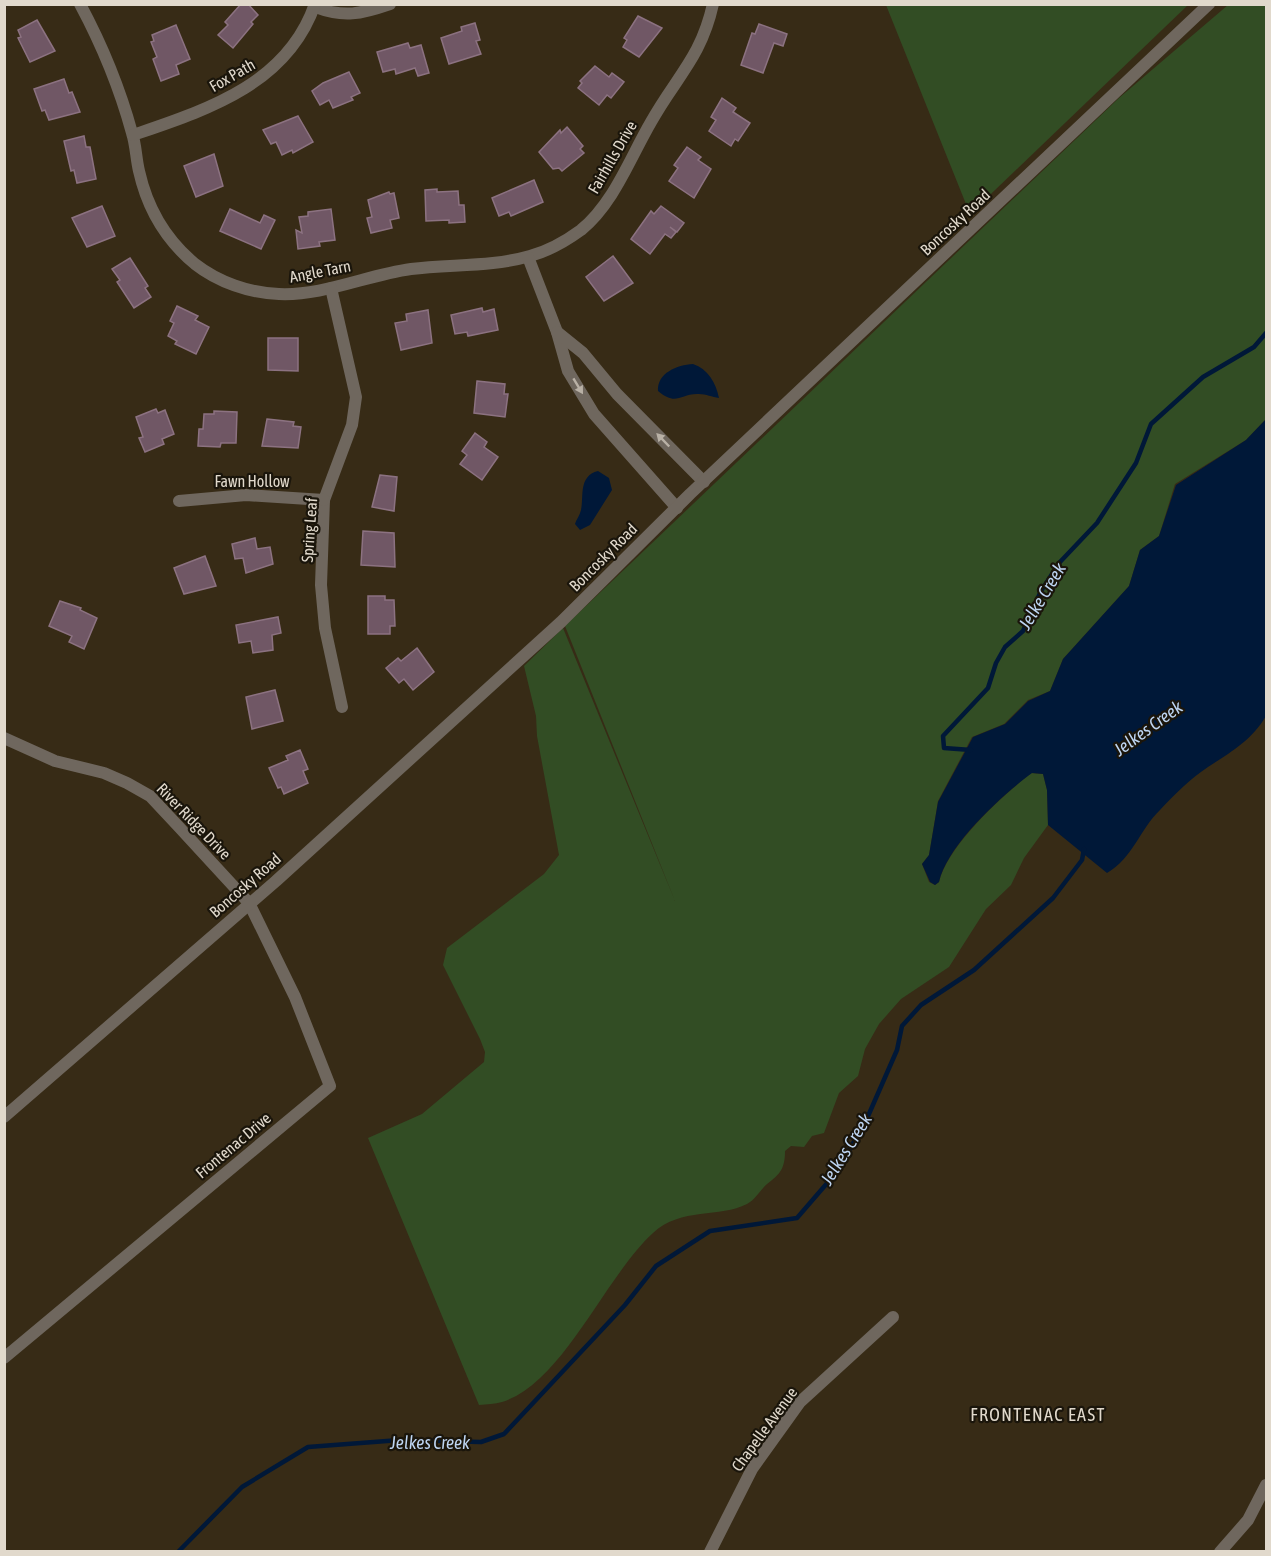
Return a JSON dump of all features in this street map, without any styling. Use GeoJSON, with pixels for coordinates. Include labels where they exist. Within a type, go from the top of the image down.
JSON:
{"type":"FeatureCollection","features":[{"type":"Feature","properties":{"kind":"street","name":"Angle Tarn"},"geometry":{"type":"LineString","coordinates":[[80,4],[108,64],[133,135],[139,173],[156,218],[171,240],[196,265],[212,276],[255,291],[280,294],[331,288],[410,269],[528,257]]}},
{"type":"Feature","properties":{"kind":"street"},"geometry":{"type":"LineString","coordinates":[[315,6],[333,14],[354,14],[390,4]]}},
{"type":"Feature","properties":{"kind":"street","name":"Fairhills Drive"},"geometry":{"type":"LineString","coordinates":[[528,257],[571,237],[598,212],[622,178],[653,118],[697,54],[713,4]]}},
{"type":"Feature","properties":{"kind":"street","name":"Boncosky Road"},"geometry":{"type":"LineString","coordinates":[[4,1117],[249,903],[561,622],[676,508],[1209,4]]}},
{"type":"Feature","properties":{"kind":"street","name":"Fox Path"},"geometry":{"type":"LineString","coordinates":[[133,135],[186,118],[245,89],[267,74],[286,57],[315,6]]}},
{"type":"Feature","properties":{"kind":"street"},"geometry":{"type":"LineString","coordinates":[[528,257],[557,332],[568,371],[594,414],[676,508]]}},
{"type":"Feature","properties":{"kind":"street","name":"Spring Leaf"},"geometry":{"type":"LineString","coordinates":[[331,288],[356,397],[352,425],[324,500],[321,585],[342,708]]}},
{"type":"Feature","properties":{"kind":"street"},"geometry":{"type":"LineString","coordinates":[[557,332],[583,353],[618,394],[704,482]]}},
{"type":"Feature","properties":{"kind":"street","name":"Fawn Hollow"},"geometry":{"type":"LineString","coordinates":[[179,501],[246,495],[324,500]]}},
{"type":"Feature","properties":{"kind":"street","name":"River Ridge Drive"},"geometry":{"type":"LineString","coordinates":[[4,738],[55,760],[104,772],[150,796],[249,903]]}},
{"type":"Feature","properties":{"kind":"street","name":"Frontenac Drive"},"geometry":{"type":"LineString","coordinates":[[4,1358],[330,1086],[295,997],[249,903]]}},
{"type":"Feature","properties":{"kind":"street","name":"Chapelle Avenue"},"geometry":{"type":"LineString","coordinates":[[710,1551],[752,1469],[800,1402],[893,1317]]}},
{"type":"Feature","properties":{"kind":"street"},"geometry":{"type":"LineString","coordinates":[[1220,1551],[1248,1520],[1266,1485]]}},
{"type":"Feature","properties":{"kind":"green space"},"geometry":{"type":"Polygon","coordinates":[[[886,5],[1188,5],[970,214],[886,5]]]}},
{"type":"Feature","properties":{"kind":"green space"},"geometry":{"type":"Polygon","coordinates":[[[1228,5],[1266,5],[1266,419],[1246,440],[1175,484],[1159,536],[1140,550],[1129,586],[1063,659],[1050,691],[1028,700],[1004,724],[972,737],[938,801],[929,855],[922,864],[929,882],[935,885],[939,882],[944,868],[964,837],[1031,773],[1043,774],[1047,790],[1048,825],[1024,858],[1011,885],[986,909],[949,967],[901,999],[879,1024],[865,1049],[858,1076],[839,1093],[824,1133],[812,1136],[804,1147],[791,1146],[785,1151],[781,1170],[747,1204],[725,1211],[676,1219],[653,1233],[635,1252],[564,1352],[544,1374],[524,1391],[502,1402],[479,1405],[368,1138],[422,1114],[484,1062],[485,1052],[480,1039],[443,965],[447,948],[544,874],[559,855],[537,736],[536,716],[524,666],[563,628],[675,901],[565,626],[1119,98],[1228,5]]]}},
{"type":"Feature","properties":{"kind":"water"},"geometry":{"type":"Polygon","coordinates":[[[693,364],[703,369],[710,377],[719,398],[693,394],[674,399],[658,391],[661,379],[669,371],[693,364]]]}},
{"type":"Feature","properties":{"kind":"water"},"geometry":{"type":"Polygon","coordinates":[[[1266,419],[1266,716],[1240,745],[1189,781],[1153,818],[1123,860],[1107,873],[1048,825],[1047,790],[1043,774],[1032,773],[977,822],[953,852],[939,882],[935,885],[930,882],[922,864],[929,855],[938,802],[973,737],[1005,724],[1028,701],[1050,691],[1063,659],[1129,586],[1140,550],[1159,536],[1176,485],[1246,440],[1266,419]]]}},
{"type":"Feature","properties":{"kind":"water"},"geometry":{"type":"Polygon","coordinates":[[[598,471],[609,478],[612,490],[590,525],[580,530],[575,524],[581,510],[583,488],[587,477],[598,471]]]}},
{"type":"Feature","properties":{"kind":"building"},"geometry":{"type":"Polygon","coordinates":[[[241,4],[248,4],[258,15],[233,48],[218,35],[228,25],[225,22],[241,4]]]}},
{"type":"Feature","properties":{"kind":"building"},"geometry":{"type":"Polygon","coordinates":[[[638,16],[662,28],[639,57],[623,47],[627,40],[624,38],[638,16]]]}},
{"type":"Feature","properties":{"kind":"building"},"geometry":{"type":"Polygon","coordinates":[[[37,20],[55,51],[30,62],[18,38],[21,37],[18,30],[37,20]]]}},
{"type":"Feature","properties":{"kind":"building"},"geometry":{"type":"Polygon","coordinates":[[[475,23],[480,40],[476,41],[481,54],[449,64],[441,38],[462,31],[461,27],[475,23]]]}},
{"type":"Feature","properties":{"kind":"building"},"geometry":{"type":"Polygon","coordinates":[[[759,24],[787,34],[783,46],[774,43],[763,73],[741,65],[752,33],[755,34],[759,24]]]}},
{"type":"Feature","properties":{"kind":"building"},"geometry":{"type":"Polygon","coordinates":[[[176,25],[190,59],[176,65],[179,74],[161,81],[153,59],[157,57],[151,42],[154,41],[152,35],[176,25]]]}},
{"type":"Feature","properties":{"kind":"building"},"geometry":{"type":"Polygon","coordinates":[[[408,43],[410,48],[421,45],[429,73],[418,76],[415,68],[396,74],[395,69],[383,72],[377,52],[408,43]]]}},
{"type":"Feature","properties":{"kind":"building"},"geometry":{"type":"Polygon","coordinates":[[[595,66],[609,77],[612,73],[624,82],[611,98],[607,95],[599,105],[578,88],[582,83],[580,81],[595,66]]]}},
{"type":"Feature","properties":{"kind":"building"},"geometry":{"type":"Polygon","coordinates":[[[349,72],[360,93],[351,97],[353,100],[333,108],[329,100],[320,105],[312,91],[323,83],[349,72]]]}},
{"type":"Feature","properties":{"kind":"building"},"geometry":{"type":"Polygon","coordinates":[[[64,79],[80,112],[49,120],[45,110],[42,111],[34,89],[64,79]]]}},
{"type":"Feature","properties":{"kind":"building"},"geometry":{"type":"Polygon","coordinates":[[[722,98],[736,108],[733,112],[750,123],[738,141],[735,139],[731,146],[709,131],[716,120],[711,117],[722,98]]]}},
{"type":"Feature","properties":{"kind":"building"},"geometry":{"type":"Polygon","coordinates":[[[298,116],[313,142],[293,153],[292,150],[282,155],[276,142],[271,144],[263,130],[298,116]]]}},
{"type":"Feature","properties":{"kind":"building"},"geometry":{"type":"Polygon","coordinates":[[[567,127],[583,146],[580,149],[584,153],[562,171],[559,168],[553,169],[539,152],[560,130],[561,133],[567,127]]]}},
{"type":"Feature","properties":{"kind":"building"},"geometry":{"type":"Polygon","coordinates":[[[84,136],[86,147],[90,147],[96,179],[77,183],[74,170],[71,171],[64,141],[84,136]]]}},
{"type":"Feature","properties":{"kind":"building"},"geometry":{"type":"Polygon","coordinates":[[[687,147],[701,157],[698,160],[711,169],[694,198],[669,181],[678,168],[674,165],[687,147]]]}},
{"type":"Feature","properties":{"kind":"building"},"geometry":{"type":"Polygon","coordinates":[[[214,154],[223,186],[196,197],[184,166],[214,154]]]}},
{"type":"Feature","properties":{"kind":"building"},"geometry":{"type":"Polygon","coordinates":[[[534,180],[543,202],[511,216],[509,212],[499,216],[492,198],[534,180]]]}},
{"type":"Feature","properties":{"kind":"building"},"geometry":{"type":"Polygon","coordinates":[[[437,189],[437,192],[458,191],[459,205],[464,205],[465,222],[426,221],[425,190],[437,189]]]}},
{"type":"Feature","properties":{"kind":"building"},"geometry":{"type":"Polygon","coordinates":[[[389,192],[394,193],[399,218],[390,220],[392,228],[371,233],[367,218],[372,217],[368,200],[389,192]]]}},
{"type":"Feature","properties":{"kind":"building"},"geometry":{"type":"Polygon","coordinates":[[[102,206],[115,236],[87,247],[72,218],[102,206]]]}},
{"type":"Feature","properties":{"kind":"building"},"geometry":{"type":"Polygon","coordinates":[[[661,206],[684,223],[677,232],[670,227],[676,232],[671,238],[665,234],[650,254],[631,239],[651,211],[654,214],[661,206]]]}},
{"type":"Feature","properties":{"kind":"building"},"geometry":{"type":"Polygon","coordinates":[[[230,209],[260,223],[264,215],[275,220],[261,249],[220,231],[230,209]]]}},
{"type":"Feature","properties":{"kind":"building"},"geometry":{"type":"Polygon","coordinates":[[[331,209],[335,240],[319,242],[320,246],[298,249],[296,230],[302,233],[299,217],[308,216],[308,212],[331,209]]]}},
{"type":"Feature","properties":{"kind":"building"},"geometry":{"type":"Polygon","coordinates":[[[613,256],[633,283],[604,301],[586,277],[613,256]]]}},
{"type":"Feature","properties":{"kind":"building"},"geometry":{"type":"Polygon","coordinates":[[[130,258],[148,286],[145,288],[151,297],[134,308],[117,282],[120,280],[112,269],[130,258]]]}},
{"type":"Feature","properties":{"kind":"building"},"geometry":{"type":"Polygon","coordinates":[[[177,306],[198,316],[195,320],[209,327],[196,354],[175,344],[177,341],[168,336],[174,323],[170,321],[177,306]]]}},
{"type":"Feature","properties":{"kind":"building"},"geometry":{"type":"Polygon","coordinates":[[[482,308],[483,312],[494,309],[498,330],[468,336],[467,332],[455,334],[451,315],[482,308]]]}},
{"type":"Feature","properties":{"kind":"building"},"geometry":{"type":"Polygon","coordinates":[[[428,310],[432,343],[401,350],[395,323],[407,321],[406,314],[428,310]]]}},
{"type":"Feature","properties":{"kind":"building"},"geometry":{"type":"Polygon","coordinates":[[[268,338],[298,338],[298,371],[268,370],[268,338]]]}},
{"type":"Feature","properties":{"kind":"building"},"geometry":{"type":"Polygon","coordinates":[[[477,381],[505,384],[504,394],[508,394],[505,417],[474,413],[477,381]]]}},
{"type":"Feature","properties":{"kind":"building"},"geometry":{"type":"Polygon","coordinates":[[[156,409],[158,413],[165,410],[174,434],[162,439],[164,444],[145,452],[139,438],[143,437],[136,417],[156,409]]]}},
{"type":"Feature","properties":{"kind":"building"},"geometry":{"type":"Polygon","coordinates":[[[214,411],[237,412],[236,443],[221,443],[220,447],[198,446],[199,429],[203,429],[204,414],[214,414],[214,411]]]}},
{"type":"Feature","properties":{"kind":"building"},"geometry":{"type":"Polygon","coordinates":[[[267,419],[294,422],[293,426],[301,427],[298,448],[262,446],[267,419]]]}},
{"type":"Feature","properties":{"kind":"building"},"geometry":{"type":"Polygon","coordinates":[[[475,433],[487,442],[484,447],[498,457],[482,480],[460,464],[467,455],[462,451],[475,433]]]}},
{"type":"Feature","properties":{"kind":"building"},"geometry":{"type":"Polygon","coordinates":[[[380,475],[397,477],[394,511],[372,507],[380,475]]]}},
{"type":"Feature","properties":{"kind":"building"},"geometry":{"type":"Polygon","coordinates":[[[363,531],[394,533],[395,567],[361,565],[363,531]]]}},
{"type":"Feature","properties":{"kind":"building"},"geometry":{"type":"Polygon","coordinates":[[[255,538],[257,549],[270,547],[273,564],[246,573],[243,558],[235,559],[232,544],[255,538]]]}},
{"type":"Feature","properties":{"kind":"building"},"geometry":{"type":"Polygon","coordinates":[[[205,556],[216,586],[184,594],[174,568],[205,556]]]}},
{"type":"Feature","properties":{"kind":"building"},"geometry":{"type":"Polygon","coordinates":[[[368,596],[385,596],[385,600],[394,600],[395,626],[390,626],[390,634],[368,634],[368,596]]]}},
{"type":"Feature","properties":{"kind":"building"},"geometry":{"type":"Polygon","coordinates":[[[60,601],[81,608],[80,610],[97,618],[84,649],[69,642],[72,636],[49,626],[60,601]]]}},
{"type":"Feature","properties":{"kind":"building"},"geometry":{"type":"Polygon","coordinates":[[[278,617],[281,633],[272,635],[273,650],[253,653],[251,641],[239,643],[236,625],[278,617]]]}},
{"type":"Feature","properties":{"kind":"building"},"geometry":{"type":"Polygon","coordinates":[[[417,648],[434,672],[413,690],[404,679],[399,683],[386,668],[398,658],[401,661],[417,648]]]}},
{"type":"Feature","properties":{"kind":"building"},"geometry":{"type":"Polygon","coordinates":[[[275,690],[283,721],[252,729],[246,697],[275,690]]]}},
{"type":"Feature","properties":{"kind":"building"},"geometry":{"type":"Polygon","coordinates":[[[300,750],[308,769],[303,771],[308,783],[284,794],[281,787],[278,788],[269,768],[288,760],[286,756],[300,750]]]}},
{"type":"Feature","properties":{"kind":"waterway","name":"Jelke Creek"},"geometry":{"type":"LineString","coordinates":[[971,750],[944,748],[943,736],[988,688],[996,663],[1005,647],[1023,631],[1041,591],[1060,562],[1097,523],[1136,463],[1151,424],[1203,377],[1254,347],[1266,333]]}},
{"type":"Feature","properties":{"kind":"waterway","name":"Jelkes Creek"},"geometry":{"type":"LineString","coordinates":[[178,1552],[242,1487],[308,1447],[400,1440],[481,1442],[504,1434],[625,1305],[656,1266],[710,1231],[797,1218],[835,1174],[865,1123],[897,1050],[902,1026],[921,1005],[974,970],[1053,898],[1082,860],[1084,849]]}},
{"type":"Feature","properties":{"kind":"district","name":"FRONTENAC EAST"},"geometry":{"type":"Point","coordinates":[1038,1414]}}]}
